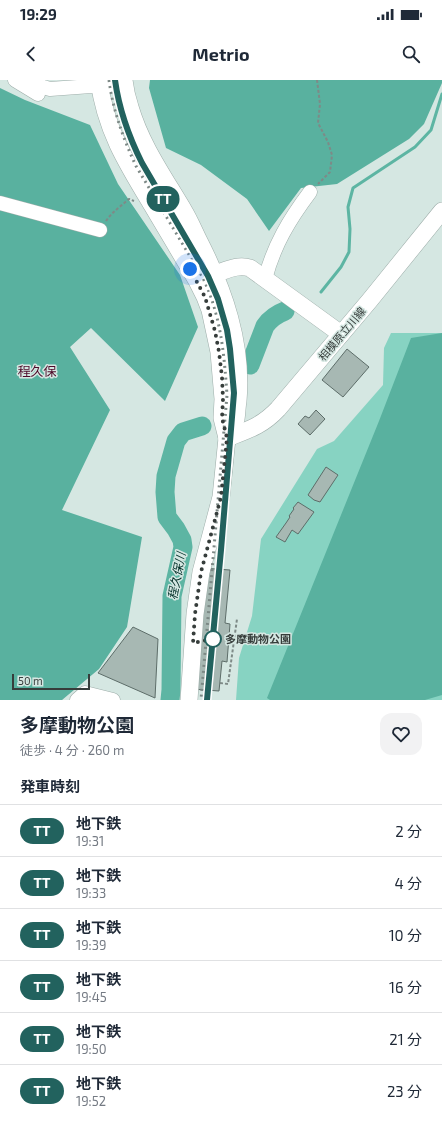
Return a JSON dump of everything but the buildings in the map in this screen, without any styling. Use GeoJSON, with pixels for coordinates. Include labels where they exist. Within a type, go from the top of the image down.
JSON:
{"type":"FeatureCollection","features":[{"type":"Feature","properties":{"kind":"main road"},"geometry":{"type":"LineString","coordinates":[[124,82],[132,115],[144,143],[160,173],[185,212],[215,274],[233,328],[236,347],[239,378],[236,418],[227,438],[221,497],[201,572],[195,614],[189,700]]}},
{"type":"Feature","properties":{"kind":"main road"},"geometry":{"type":"LineString","coordinates":[[100,84],[108,121],[121,154],[197,281],[205,297],[219,352],[223,399],[222,418],[227,438]]}},
{"type":"Feature","properties":{"kind":"main road","name":"相模原立川線"},"geometry":{"type":"LineString","coordinates":[[227,438],[260,425],[270,418],[442,212]]}},
{"type":"Feature","properties":{"kind":"main road"},"geometry":{"type":"LineString","coordinates":[[215,274],[237,266],[250,268],[341,334]]}},
{"type":"Feature","properties":{"kind":"street"},"geometry":{"type":"LineString","coordinates":[[15,80],[34,92],[48,96],[92,92],[100,84]]}},
{"type":"Feature","properties":{"kind":"street"},"geometry":{"type":"LineString","coordinates":[[30,80],[42,87],[50,89],[124,82]]}},
{"type":"Feature","properties":{"kind":"street"},"geometry":{"type":"LineString","coordinates":[[265,279],[270,260],[282,233],[310,192]]}},
{"type":"Feature","properties":{"kind":"street"},"geometry":{"type":"LineString","coordinates":[[0,203],[100,230]]}},
{"type":"Feature","properties":{"kind":"street"},"geometry":{"type":"LineString","coordinates":[[77,700],[85,693],[113,700]]}},
{"type":"Feature","properties":{"kind":"path"},"geometry":{"type":"LineString","coordinates":[[310,192],[330,172],[332,155],[328,142],[318,123],[320,104],[316,80]]}},
{"type":"Feature","properties":{"kind":"path"},"geometry":{"type":"LineString","coordinates":[[100,230],[110,215],[129,199]]}},
{"type":"Feature","properties":{"kind":"path"},"geometry":{"type":"LineString","coordinates":[[220,682],[228,684],[237,619]]}},
{"type":"Feature","properties":{"kind":"green space"},"geometry":{"type":"Polygon","coordinates":[[[150,80],[442,80],[442,83],[424,124],[409,139],[337,184],[301,188],[269,231],[247,199],[201,165],[166,148],[149,88],[150,80]]]}},
{"type":"Feature","properties":{"kind":"green space"},"geometry":{"type":"Polygon","coordinates":[[[0,88],[25,100],[90,125],[118,184],[180,275],[198,327],[165,401],[91,328],[70,347],[110,410],[62,510],[142,537],[127,627],[99,669],[62,700],[0,700],[0,88]]]}},
{"type":"Feature","properties":{"kind":"green space","name":"多摩動物公園"},"geometry":{"type":"Polygon","coordinates":[[[391,333],[442,333],[442,700],[236,700],[239,658],[252,616],[261,539],[317,449],[334,441],[383,385],[384,348],[391,333]]]}},
{"type":"Feature","properties":{"kind":"green space","name":"多摩動物公園"},"geometry":{"type":"Polygon","coordinates":[[[442,333],[442,695],[425,700],[270,700],[267,698],[411,338],[442,333]]]}},
{"type":"Feature","properties":{"kind":"waterway"},"geometry":{"type":"LineString","coordinates":[[321,292],[341,267],[349,252],[350,229],[348,207],[353,188],[415,147],[431,130],[442,94]]}},
{"type":"Feature","properties":{"kind":"waterway","name":"程久保川"},"geometry":{"type":"LineString","coordinates":[[250,365],[265,326],[274,317],[285,311]]}},
{"type":"Feature","properties":{"kind":"waterway","name":"程久保川"},"geometry":{"type":"LineString","coordinates":[[170,700],[172,596],[183,547],[182,540],[167,517],[165,492],[166,476],[176,441],[183,432],[202,426]]}},
{"type":"Feature","properties":{"kind":"railway"},"geometry":{"type":"LineString","coordinates":[[109,80],[119,124],[136,166],[203,278],[214,306],[221,335],[227,395],[201,700]]}},
{"type":"Feature","properties":{"kind":"railway"},"geometry":{"type":"LineString","coordinates":[[115,80],[122,112],[137,153],[209,277]]}},
{"type":"Feature","properties":{"kind":"railway"},"geometry":{"type":"LineString","coordinates":[[208,687],[234,393],[230,349],[224,319]]}},
{"type":"Feature","properties":{"kind":"metro line","name":"TT"},"geometry":{"type":"LineString","coordinates":[[115,80],[117,94],[135,150],[208,276],[221,307],[230,349],[234,393],[207,700]]}},
{"type":"Feature","properties":{"kind":"place","name":"多摩動物公園"},"geometry":{"type":"Point","coordinates":[213,639]}},
{"type":"Feature","properties":{"kind":"district","name":"程久保"},"geometry":{"type":"Point","coordinates":[37,371]}},
{"type":"Feature","properties":{"kind":"route"},"geometry":{"type":"LineString","coordinates":[[190,269],[205,297],[215,331],[222,377],[222,418],[227,438],[221,497],[216,519],[208,541],[201,572],[195,614],[193,643],[213,639]]}}]}
